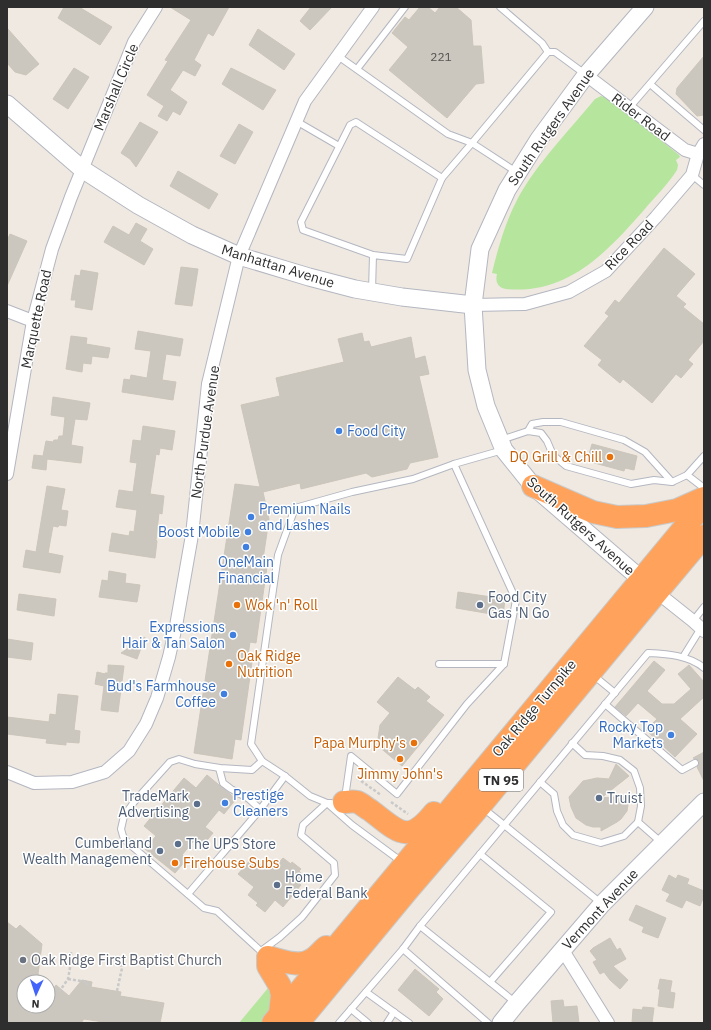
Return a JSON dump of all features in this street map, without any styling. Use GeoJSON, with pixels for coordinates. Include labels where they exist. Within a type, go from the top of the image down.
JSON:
{"type":"FeatureCollection","features":[{"type":"Feature","properties":{"kind":"highway"},"geometry":{"type":"LineString","coordinates":[[533,486],[594,512],[617,517],[646,516],[678,510],[704,498]]}},
{"type":"Feature","properties":{"kind":"highway","name":"Oak Ridge Turnpike"},"geometry":{"type":"LineString","coordinates":[[284,1020],[472,799],[649,586],[704,504]]}},
{"type":"Feature","properties":{"kind":"highway","name":"Oak Ridge Turnpike"},"geometry":{"type":"LineString","coordinates":[[649,586],[704,536]]}},
{"type":"Feature","properties":{"kind":"highway","name":"Oak Ridge Turnpike"},"geometry":{"type":"LineString","coordinates":[[472,799],[513,732],[582,666]]}},
{"type":"Feature","properties":{"kind":"highway"},"geometry":{"type":"LineString","coordinates":[[342,805],[357,802],[402,832],[408,833],[417,830],[427,822],[476,763],[513,732]]}},
{"type":"Feature","properties":{"kind":"highway","name":"Oak Ridge Turnpike"},"geometry":{"type":"LineString","coordinates":[[284,1020],[350,930],[417,862]]}},
{"type":"Feature","properties":{"kind":"highway"},"geometry":{"type":"LineString","coordinates":[[284,1020],[280,986],[268,966],[265,954],[297,963],[305,963],[312,960],[331,942],[350,930]]}},
{"type":"Feature","properties":{"kind":"street","name":"Marshall Circle"},"geometry":{"type":"LineString","coordinates":[[82,169],[134,42],[156,7]]}},
{"type":"Feature","properties":{"kind":"street","name":"North Purdue Avenue"},"geometry":{"type":"LineString","coordinates":[[7,772],[34,783],[72,782],[105,772],[129,751],[146,724],[157,698],[176,626],[192,535],[208,384],[239,256],[305,101],[373,7]]}},
{"type":"Feature","properties":{"kind":"street","name":"South Rutgers Avenue"},"geometry":{"type":"LineString","coordinates":[[645,7],[586,75],[539,139],[507,190],[480,249],[473,305],[477,370],[486,406],[502,445],[533,486],[649,586]]}},
{"type":"Feature","properties":{"kind":"street","name":"Rider Road"},"geometry":{"type":"LineString","coordinates":[[586,75],[685,150],[702,152]]}},
{"type":"Feature","properties":{"kind":"street","name":"Manhattan Avenue"},"geometry":{"type":"LineString","coordinates":[[7,104],[82,169],[138,205],[192,236],[239,256],[356,290],[402,298],[473,305]]}},
{"type":"Feature","properties":{"kind":"street","name":"Rice Road"},"geometry":{"type":"LineString","coordinates":[[473,305],[525,304],[569,292],[606,271],[656,218],[692,175],[702,152]]}},
{"type":"Feature","properties":{"kind":"street","name":"Marquette Road"},"geometry":{"type":"LineString","coordinates":[[7,474],[33,320],[52,248],[70,197],[82,169]]}},
{"type":"Feature","properties":{"kind":"street"},"geometry":{"type":"LineString","coordinates":[[7,311],[33,320]]}},
{"type":"Feature","properties":{"kind":"street"},"geometry":{"type":"LineString","coordinates":[[649,586],[699,627]]}},
{"type":"Feature","properties":{"kind":"street","name":"Vermont Avenue"},"geometry":{"type":"LineString","coordinates":[[501,1023],[602,904],[704,802]]}},
{"type":"Feature","properties":{"kind":"street"},"geometry":{"type":"LineString","coordinates":[[562,950],[608,1023]]}},
{"type":"Feature","properties":{"kind":"lane"},"geometry":{"type":"LineString","coordinates":[[357,69],[405,7]]}},
{"type":"Feature","properties":{"kind":"lane"},"geometry":{"type":"LineString","coordinates":[[500,7],[542,43],[548,52]]}},
{"type":"Feature","properties":{"kind":"lane"},"geometry":{"type":"LineString","coordinates":[[629,108],[704,21]]}},
{"type":"Feature","properties":{"kind":"lane"},"geometry":{"type":"LineString","coordinates":[[442,178],[356,122],[350,125],[301,222],[303,230],[373,255],[407,259],[442,178],[548,52],[555,52],[586,75]]}},
{"type":"Feature","properties":{"kind":"lane"},"geometry":{"type":"LineString","coordinates":[[338,56],[448,134],[472,142],[518,173]]}},
{"type":"Feature","properties":{"kind":"lane"},"geometry":{"type":"LineString","coordinates":[[650,84],[704,130]]}},
{"type":"Feature","properties":{"kind":"lane"},"geometry":{"type":"LineString","coordinates":[[296,121],[339,146]]}},
{"type":"Feature","properties":{"kind":"lane"},"geometry":{"type":"LineString","coordinates":[[692,175],[704,185]]}},
{"type":"Feature","properties":{"kind":"lane"},"geometry":{"type":"LineString","coordinates":[[372,292],[373,255]]}},
{"type":"Feature","properties":{"kind":"lane"},"geometry":{"type":"LineString","coordinates":[[342,805],[310,796],[285,776],[262,761],[251,744],[278,555],[295,508],[352,492],[413,479],[502,445],[528,431],[532,424],[543,422],[561,422],[624,440],[645,452],[672,482]]}},
{"type":"Feature","properties":{"kind":"lane"},"geometry":{"type":"LineString","coordinates":[[528,431],[541,433],[547,441],[553,455],[566,466],[631,484],[654,480],[672,482],[687,475],[704,456]]}},
{"type":"Feature","properties":{"kind":"lane"},"geometry":{"type":"LineString","coordinates":[[417,862],[352,825],[342,805],[351,756],[397,794],[467,704],[504,664],[516,600],[454,464]]}},
{"type":"Feature","properties":{"kind":"lane"},"geometry":{"type":"LineString","coordinates":[[687,475],[704,488]]}},
{"type":"Feature","properties":{"kind":"lane"},"geometry":{"type":"LineString","coordinates":[[684,657],[699,627],[704,607]]}},
{"type":"Feature","properties":{"kind":"lane"},"geometry":{"type":"LineString","coordinates":[[339,1023],[403,949],[420,926],[648,653],[684,657],[704,668]]}},
{"type":"Feature","properties":{"kind":"lane"},"geometry":{"type":"LineString","coordinates":[[439,664],[504,664]]}},
{"type":"Feature","properties":{"kind":"lane"},"geometry":{"type":"LineString","coordinates":[[582,666],[615,693]]}},
{"type":"Feature","properties":{"kind":"lane"},"geometry":{"type":"LineString","coordinates":[[605,704],[682,770],[695,763]]}},
{"type":"Feature","properties":{"kind":"lane"},"geometry":{"type":"LineString","coordinates":[[540,782],[554,794],[557,811],[563,825],[573,835],[601,843],[624,836],[638,822],[642,806],[640,788],[634,772],[620,760],[603,756],[585,755],[572,743]]}},
{"type":"Feature","properties":{"kind":"lane"},"geometry":{"type":"LineString","coordinates":[[262,761],[252,770],[219,768],[195,764],[179,759],[170,762],[159,772],[134,802],[124,816],[121,829],[127,842],[204,908],[217,911],[265,954],[302,917],[335,875],[334,863],[301,835],[303,825],[342,805]]}},
{"type":"Feature","properties":{"kind":"lane"},"geometry":{"type":"LineString","coordinates":[[219,768],[223,783],[260,809]]}},
{"type":"Feature","properties":{"kind":"lane"},"geometry":{"type":"LineString","coordinates":[[188,894],[260,809],[285,776]]}},
{"type":"Feature","properties":{"kind":"lane"},"geometry":{"type":"LineString","coordinates":[[472,799],[602,904]]}},
{"type":"Feature","properties":{"kind":"lane"},"geometry":{"type":"LineString","coordinates":[[638,822],[662,844]]}},
{"type":"Feature","properties":{"kind":"lane"},"geometry":{"type":"LineString","coordinates":[[480,854],[551,912],[490,982]]}},
{"type":"Feature","properties":{"kind":"lane"},"geometry":{"type":"LineString","coordinates":[[420,926],[517,1003]]}},
{"type":"Feature","properties":{"kind":"lane"},"geometry":{"type":"LineString","coordinates":[[403,949],[488,1023]]}},
{"type":"Feature","properties":{"kind":"lane"},"geometry":{"type":"LineString","coordinates":[[366,992],[409,1023]]}},
{"type":"Feature","properties":{"kind":"lane"},"geometry":{"type":"LineString","coordinates":[[351,1009],[368,1023]]}},
{"type":"Feature","properties":{"kind":"lane"},"geometry":{"type":"LineString","coordinates":[[387,1023],[394,1012]]}},
{"type":"Feature","properties":{"kind":"path"},"geometry":{"type":"LineString","coordinates":[[59,992],[68,979],[71,951]]}},
{"type":"Feature","properties":{"kind":"path"},"geometry":{"type":"LineString","coordinates":[[117,991],[122,968],[119,957]]}},
{"type":"Feature","properties":{"kind":"path"},"geometry":{"type":"LineString","coordinates":[[68,979],[87,982],[87,986]]}},
{"type":"Feature","properties":{"kind":"green space"},"geometry":{"type":"Polygon","coordinates":[[[601,96],[610,99],[679,155],[680,157],[676,160],[678,165],[677,170],[670,180],[616,241],[584,268],[567,278],[549,285],[528,289],[506,289],[499,286],[496,277],[497,274],[492,273],[502,236],[517,200],[553,148],[595,99],[601,96]]]}},
{"type":"Feature","properties":{"kind":"green space"},"geometry":{"type":"Polygon","coordinates":[[[273,982],[276,994],[264,1023],[239,1023],[273,982]]]}},
{"type":"Feature","properties":{"kind":"building"},"geometry":{"type":"Polygon","coordinates":[[[64,7],[79,7],[112,27],[100,45],[58,18],[64,7]]]}},
{"type":"Feature","properties":{"kind":"building"},"geometry":{"type":"Polygon","coordinates":[[[170,7],[229,7],[213,36],[208,33],[194,60],[201,65],[195,76],[183,70],[170,90],[187,102],[180,115],[173,111],[167,121],[158,116],[164,106],[147,95],[168,61],[165,60],[191,20],[170,7]]]}},
{"type":"Feature","properties":{"kind":"building"},"geometry":{"type":"Polygon","coordinates":[[[311,7],[332,7],[310,30],[300,21],[311,7]]]}},
{"type":"Feature","properties":{"kind":"building"},"geometry":{"type":"Polygon","coordinates":[[[420,7],[428,7],[435,13],[440,7],[456,7],[471,20],[473,46],[481,46],[484,83],[476,84],[447,118],[389,70],[408,47],[392,33],[405,17],[409,20],[420,7]]]}},
{"type":"Feature","properties":{"kind":"building"},"geometry":{"type":"Polygon","coordinates":[[[7,28],[39,64],[26,75],[15,72],[7,63],[7,28]]]}},
{"type":"Feature","properties":{"kind":"building"},"geometry":{"type":"Polygon","coordinates":[[[258,29],[295,54],[284,70],[249,45],[258,29]]]}},
{"type":"Feature","properties":{"kind":"building"},"geometry":{"type":"Polygon","coordinates":[[[704,56],[704,115],[697,116],[676,94],[677,88],[704,56]]]}},
{"type":"Feature","properties":{"kind":"building"},"geometry":{"type":"Polygon","coordinates":[[[74,68],[89,77],[68,109],[53,99],[74,68]]]}},
{"type":"Feature","properties":{"kind":"building"},"geometry":{"type":"Polygon","coordinates":[[[231,68],[276,90],[263,110],[222,84],[231,68]]]}},
{"type":"Feature","properties":{"kind":"building"},"geometry":{"type":"Polygon","coordinates":[[[140,122],[158,132],[136,167],[130,159],[121,153],[140,122]]]}},
{"type":"Feature","properties":{"kind":"building"},"geometry":{"type":"Polygon","coordinates":[[[239,124],[253,132],[235,164],[220,156],[239,124]]]}},
{"type":"Feature","properties":{"kind":"building"},"geometry":{"type":"Polygon","coordinates":[[[178,171],[218,194],[209,209],[170,186],[178,171]]]}},
{"type":"Feature","properties":{"kind":"building"},"geometry":{"type":"Polygon","coordinates":[[[136,223],[147,229],[140,241],[153,249],[144,265],[104,242],[113,226],[129,235],[136,223]]]}},
{"type":"Feature","properties":{"kind":"building"},"geometry":{"type":"Polygon","coordinates":[[[10,234],[27,241],[7,286],[7,241],[10,234]]]}},
{"type":"Feature","properties":{"kind":"building"},"geometry":{"type":"Polygon","coordinates":[[[664,248],[695,274],[676,296],[686,304],[683,307],[704,324],[704,341],[688,360],[693,364],[681,378],[676,374],[652,403],[623,379],[620,383],[598,365],[602,360],[584,346],[609,316],[605,313],[615,300],[619,303],[664,248]]]}},
{"type":"Feature","properties":{"kind":"building"},"geometry":{"type":"Polygon","coordinates":[[[181,267],[198,269],[192,306],[175,304],[181,267]]]}},
{"type":"Feature","properties":{"kind":"building"},"geometry":{"type":"Polygon","coordinates":[[[81,270],[98,273],[92,310],[75,307],[76,300],[71,300],[75,275],[80,276],[81,270]]]}},
{"type":"Feature","properties":{"kind":"building"},"geometry":{"type":"Polygon","coordinates":[[[138,331],[183,339],[180,356],[166,354],[162,380],[176,382],[173,400],[122,392],[124,379],[130,380],[131,375],[147,378],[151,351],[135,349],[138,331]]]}},
{"type":"Feature","properties":{"kind":"building","name":"Food City"},"geometry":{"type":"Polygon","coordinates":[[[362,333],[364,342],[369,341],[371,347],[411,337],[415,359],[425,356],[429,374],[419,376],[438,457],[410,463],[407,469],[372,477],[366,473],[301,489],[300,483],[263,492],[269,519],[263,559],[268,560],[256,643],[250,642],[247,662],[252,662],[241,740],[235,739],[232,759],[194,753],[235,484],[260,487],[241,405],[280,396],[276,378],[344,362],[338,339],[362,333]]]}},
{"type":"Feature","properties":{"kind":"building"},"geometry":{"type":"Polygon","coordinates":[[[71,336],[87,338],[86,344],[110,348],[108,358],[92,356],[91,364],[83,363],[82,372],[66,369],[71,336]]]}},
{"type":"Feature","properties":{"kind":"building"},"geometry":{"type":"Polygon","coordinates":[[[53,397],[90,403],[87,420],[75,419],[71,445],[83,447],[81,463],[47,459],[46,470],[32,468],[34,455],[43,456],[46,441],[53,442],[54,440],[58,440],[59,436],[63,436],[65,417],[51,415],[53,397]]]}},
{"type":"Feature","properties":{"kind":"building"},"geometry":{"type":"Polygon","coordinates":[[[143,426],[175,431],[172,450],[160,448],[159,455],[156,454],[150,494],[164,496],[162,514],[159,513],[155,558],[109,551],[112,533],[129,536],[130,531],[134,532],[137,510],[116,507],[119,490],[133,492],[137,463],[130,462],[133,440],[141,441],[143,426]]]}},
{"type":"Feature","properties":{"kind":"building","name":"DQ Grill & Chill"},"geometry":{"type":"Polygon","coordinates":[[[592,444],[637,456],[634,470],[625,468],[624,471],[587,461],[592,444]]]}},
{"type":"Feature","properties":{"kind":"building"},"geometry":{"type":"Polygon","coordinates":[[[47,486],[65,489],[61,510],[68,511],[66,526],[53,526],[48,553],[63,556],[60,573],[23,567],[26,550],[36,552],[47,486]]]}},
{"type":"Feature","properties":{"kind":"building"},"geometry":{"type":"Polygon","coordinates":[[[109,571],[126,574],[125,583],[140,585],[137,602],[99,597],[102,580],[108,581],[109,571]]]}},
{"type":"Feature","properties":{"kind":"building"},"geometry":{"type":"Polygon","coordinates":[[[458,592],[505,599],[503,616],[456,608],[458,592]]]}},
{"type":"Feature","properties":{"kind":"building"},"geometry":{"type":"Polygon","coordinates":[[[19,594],[56,599],[54,616],[17,610],[19,594]]]}},
{"type":"Feature","properties":{"kind":"building"},"geometry":{"type":"Polygon","coordinates":[[[145,637],[137,659],[121,653],[145,637]]]}},
{"type":"Feature","properties":{"kind":"building"},"geometry":{"type":"Polygon","coordinates":[[[7,639],[33,643],[31,660],[7,657],[7,639]]]}},
{"type":"Feature","properties":{"kind":"building"},"geometry":{"type":"Polygon","coordinates":[[[654,661],[665,670],[647,691],[662,704],[674,704],[691,689],[678,674],[689,665],[704,682],[704,697],[680,719],[697,734],[675,757],[646,730],[657,719],[638,703],[626,716],[615,707],[654,661]]]}},
{"type":"Feature","properties":{"kind":"building"},"geometry":{"type":"Polygon","coordinates":[[[108,665],[124,666],[118,712],[101,710],[104,686],[95,684],[97,672],[105,674],[108,673],[108,665]]]}},
{"type":"Feature","properties":{"kind":"building"},"geometry":{"type":"Polygon","coordinates":[[[398,677],[415,690],[418,687],[430,697],[426,701],[444,715],[402,766],[377,745],[380,725],[390,713],[377,702],[398,677]]]}},
{"type":"Feature","properties":{"kind":"building"},"geometry":{"type":"Polygon","coordinates":[[[58,694],[78,696],[74,730],[80,731],[79,743],[66,742],[66,745],[46,743],[47,739],[7,734],[7,717],[49,722],[50,714],[56,715],[58,694]]]}},
{"type":"Feature","properties":{"kind":"building"},"geometry":{"type":"Polygon","coordinates":[[[704,752],[704,781],[697,767],[699,765],[699,761],[693,758],[704,752]]]}},
{"type":"Feature","properties":{"kind":"building"},"geometry":{"type":"Polygon","coordinates":[[[616,764],[629,776],[601,798],[630,796],[627,811],[621,819],[601,831],[601,827],[586,825],[576,818],[571,807],[569,797],[583,781],[597,778],[609,779],[616,764]]]}},
{"type":"Feature","properties":{"kind":"building"},"geometry":{"type":"Polygon","coordinates":[[[207,775],[236,799],[224,814],[219,810],[205,827],[213,833],[203,845],[195,839],[182,855],[187,859],[175,873],[145,849],[156,836],[144,826],[184,778],[196,788],[207,775]]]}},
{"type":"Feature","properties":{"kind":"building"},"geometry":{"type":"Polygon","coordinates":[[[252,858],[268,870],[274,863],[276,866],[283,858],[291,864],[292,862],[301,869],[299,871],[303,875],[298,882],[301,885],[283,907],[275,900],[265,912],[256,905],[258,903],[248,895],[254,887],[238,874],[252,858]]]}},
{"type":"Feature","properties":{"kind":"building"},"geometry":{"type":"Polygon","coordinates":[[[669,875],[676,879],[678,875],[689,879],[687,884],[704,891],[704,896],[700,906],[686,900],[682,908],[666,901],[670,894],[662,890],[669,875]]]}},
{"type":"Feature","properties":{"kind":"building"},"geometry":{"type":"Polygon","coordinates":[[[636,905],[666,918],[658,938],[642,932],[644,927],[629,920],[636,905]]]}},
{"type":"Feature","properties":{"kind":"building","name":"Oak Ridge First Baptist Church"},"geometry":{"type":"Polygon","coordinates":[[[7,922],[16,929],[20,925],[42,944],[38,974],[16,974],[16,1014],[56,1014],[56,985],[69,996],[82,980],[92,982],[91,987],[121,992],[120,996],[164,1003],[160,1023],[110,1023],[84,1019],[81,1023],[7,1023],[7,922]]]}},
{"type":"Feature","properties":{"kind":"building"},"geometry":{"type":"Polygon","coordinates":[[[610,938],[617,950],[620,948],[626,959],[613,966],[628,980],[620,989],[604,972],[600,974],[593,962],[597,960],[590,951],[610,938]]]}},
{"type":"Feature","properties":{"kind":"building"},"geometry":{"type":"Polygon","coordinates":[[[415,969],[439,989],[436,992],[443,999],[429,1016],[398,990],[415,969]]]}},
{"type":"Feature","properties":{"kind":"building"},"geometry":{"type":"Polygon","coordinates":[[[660,979],[672,981],[670,992],[675,993],[673,1008],[658,1006],[660,989],[658,989],[660,979]]]}},
{"type":"Feature","properties":{"kind":"building"},"geometry":{"type":"Polygon","coordinates":[[[563,1000],[564,1007],[577,1006],[579,1023],[553,1023],[551,1001],[563,1000]]]}},
{"type":"Feature","properties":{"kind":"building"},"geometry":{"type":"Polygon","coordinates":[[[643,1007],[654,1008],[652,1023],[632,1023],[633,1009],[642,1010],[643,1007]]]}},
{"type":"Feature","properties":{"kind":"place","name":"Food City"},"geometry":{"type":"Point","coordinates":[339,431]}},
{"type":"Feature","properties":{"kind":"place","name":"DQ Grill & Chill"},"geometry":{"type":"Point","coordinates":[610,457]}},
{"type":"Feature","properties":{"kind":"place","name":"Premium Nails and Lashes"},"geometry":{"type":"Point","coordinates":[251,517]}},
{"type":"Feature","properties":{"kind":"place","name":"Boost Mobile"},"geometry":{"type":"Point","coordinates":[248,532]}},
{"type":"Feature","properties":{"kind":"place","name":"OneMain Financial"},"geometry":{"type":"Point","coordinates":[246,547]}},
{"type":"Feature","properties":{"kind":"place","name":"Wok 'n' Roll"},"geometry":{"type":"Point","coordinates":[237,605]}},
{"type":"Feature","properties":{"kind":"place","name":"Food City Gas 'N Go"},"geometry":{"type":"Point","coordinates":[480,605]}},
{"type":"Feature","properties":{"kind":"place","name":"Expressions Hair & Tan Salon"},"geometry":{"type":"Point","coordinates":[233,635]}},
{"type":"Feature","properties":{"kind":"place","name":"Oak Ridge Nutrition"},"geometry":{"type":"Point","coordinates":[229,664]}},
{"type":"Feature","properties":{"kind":"place","name":"Bud's Farmhouse Coffee"},"geometry":{"type":"Point","coordinates":[224,694]}},
{"type":"Feature","properties":{"kind":"place","name":"Rocky Top Markets"},"geometry":{"type":"Point","coordinates":[671,735]}},
{"type":"Feature","properties":{"kind":"place","name":"Papa Murphy's"},"geometry":{"type":"Point","coordinates":[414,743]}},
{"type":"Feature","properties":{"kind":"place","name":"Jimmy John's"},"geometry":{"type":"Point","coordinates":[400,759]}},
{"type":"Feature","properties":{"kind":"place","name":"Truist"},"geometry":{"type":"Point","coordinates":[599,798]}},
{"type":"Feature","properties":{"kind":"place","name":"Prestige Cleaners"},"geometry":{"type":"Point","coordinates":[225,803]}},
{"type":"Feature","properties":{"kind":"place","name":"TradeMark Advertising"},"geometry":{"type":"Point","coordinates":[197,804]}},
{"type":"Feature","properties":{"kind":"place","name":"The UPS Store"},"geometry":{"type":"Point","coordinates":[178,844]}},
{"type":"Feature","properties":{"kind":"place","name":"Cumberland Wealth Management"},"geometry":{"type":"Point","coordinates":[160,851]}},
{"type":"Feature","properties":{"kind":"place","name":"Firehouse Subs"},"geometry":{"type":"Point","coordinates":[175,863]}},
{"type":"Feature","properties":{"kind":"place","name":"Home Federal Bank"},"geometry":{"type":"Point","coordinates":[277,885]}},
{"type":"Feature","properties":{"kind":"place","name":"Oak Ridge First Baptist Church"},"geometry":{"type":"Point","coordinates":[23,960]}}]}
